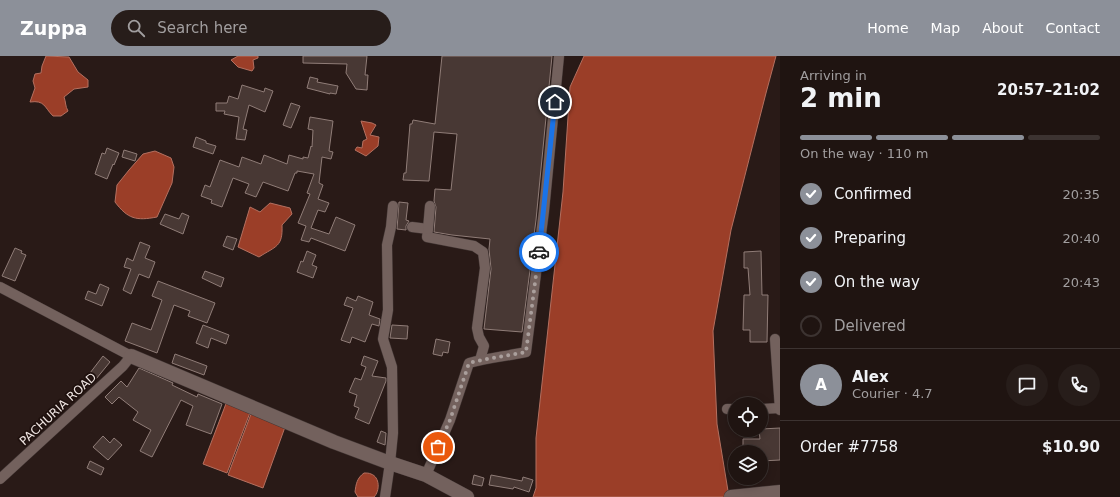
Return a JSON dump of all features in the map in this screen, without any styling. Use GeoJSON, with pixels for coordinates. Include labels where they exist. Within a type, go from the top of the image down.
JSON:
{"type":"FeatureCollection","features":[{"type":"Feature","properties":{"kind":"main road"},"geometry":{"type":"LineString","coordinates":[[131,356],[334,442],[426,475],[468,497]]}},
{"type":"Feature","properties":{"kind":"main road"},"geometry":{"type":"LineString","coordinates":[[736,496],[780,492]]}},
{"type":"Feature","properties":{"kind":"street"},"geometry":{"type":"LineString","coordinates":[[426,475],[450,420],[469,363],[526,352],[544,211],[559,56]]}},
{"type":"Feature","properties":{"kind":"street"},"geometry":{"type":"LineString","coordinates":[[385,497],[393,433],[392,367],[383,339],[388,310],[387,246],[391,227],[392,206]]}},
{"type":"Feature","properties":{"kind":"street"},"geometry":{"type":"LineString","coordinates":[[430,206],[427,238],[474,246],[484,252],[485,268],[477,328],[479,337],[484,346],[480,360]]}},
{"type":"Feature","properties":{"kind":"street"},"geometry":{"type":"LineString","coordinates":[[412,227],[428,229]]}},
{"type":"Feature","properties":{"kind":"street"},"geometry":{"type":"LineString","coordinates":[[0,287],[131,356]]}},
{"type":"Feature","properties":{"kind":"street"},"geometry":{"type":"LineString","coordinates":[[768,409],[780,409],[774,339]]}},
{"type":"Feature","properties":{"kind":"street","name":"PACHURIA ROAD"},"geometry":{"type":"LineString","coordinates":[[0,479],[123,366],[131,356]]}},
{"type":"Feature","properties":{"kind":"shaded area"},"geometry":{"type":"Polygon","coordinates":[[[46,56],[69,57],[78,72],[88,80],[88,87],[74,89],[64,97],[68,111],[61,116],[53,116],[44,105],[39,102],[30,102],[35,88],[33,81],[35,74],[41,73],[46,56]]]}},
{"type":"Feature","properties":{"kind":"shaded area"},"geometry":{"type":"Polygon","coordinates":[[[238,56],[258,56],[258,58],[253,60],[254,68],[252,71],[238,67],[231,60],[238,56]]]}},
{"type":"Feature","properties":{"kind":"shaded area"},"geometry":{"type":"Polygon","coordinates":[[[584,56],[776,56],[731,230],[713,331],[717,424],[729,497],[533,497],[536,488],[536,438],[563,192],[570,87],[584,56]]]}},
{"type":"Feature","properties":{"kind":"shaded area"},"geometry":{"type":"Polygon","coordinates":[[[361,121],[376,125],[370,135],[379,137],[378,146],[366,156],[355,150],[357,147],[362,148],[363,141],[367,139],[361,121]]]}},
{"type":"Feature","properties":{"kind":"shaded area"},"geometry":{"type":"Polygon","coordinates":[[[155,151],[171,158],[174,167],[172,183],[157,217],[143,219],[133,217],[124,212],[115,202],[117,185],[143,154],[155,151]]]}},
{"type":"Feature","properties":{"kind":"shaded area"},"geometry":{"type":"Polygon","coordinates":[[[270,203],[290,208],[292,214],[282,225],[280,242],[274,248],[259,257],[238,247],[250,207],[260,212],[270,203]]]}},
{"type":"Feature","properties":{"kind":"shaded area"},"geometry":{"type":"Polygon","coordinates":[[[227,401],[251,410],[227,473],[203,464],[227,401]]]}},
{"type":"Feature","properties":{"kind":"shaded area"},"geometry":{"type":"Polygon","coordinates":[[[251,414],[285,427],[263,488],[228,475],[251,414]]]}},
{"type":"Feature","properties":{"kind":"shaded area"},"geometry":{"type":"Polygon","coordinates":[[[364,473],[369,473],[376,478],[378,488],[374,497],[358,497],[355,492],[357,481],[364,473]]]}},
{"type":"Feature","properties":{"kind":"building"},"geometry":{"type":"Polygon","coordinates":[[[303,56],[367,56],[365,75],[368,75],[367,90],[356,89],[346,73],[347,64],[303,63],[303,56]]]}},
{"type":"Feature","properties":{"kind":"building"},"geometry":{"type":"Polygon","coordinates":[[[442,56],[552,56],[536,220],[522,332],[484,329],[491,269],[489,249],[490,239],[434,232],[436,207],[434,201],[435,189],[451,190],[457,134],[434,132],[429,181],[403,180],[404,173],[406,173],[410,124],[412,124],[413,120],[435,124],[442,56]]]}},
{"type":"Feature","properties":{"kind":"building"},"geometry":{"type":"Polygon","coordinates":[[[310,77],[318,79],[317,82],[338,86],[336,94],[330,94],[307,88],[310,77]]]}},
{"type":"Feature","properties":{"kind":"building"},"geometry":{"type":"Polygon","coordinates":[[[242,85],[264,92],[265,88],[273,91],[265,112],[249,105],[243,129],[247,130],[245,140],[236,139],[239,117],[224,114],[225,111],[216,111],[216,103],[227,103],[229,96],[238,99],[242,85]]]}},
{"type":"Feature","properties":{"kind":"building"},"geometry":{"type":"Polygon","coordinates":[[[291,103],[300,106],[291,128],[283,125],[291,103]]]}},
{"type":"Feature","properties":{"kind":"building"},"geometry":{"type":"Polygon","coordinates":[[[310,117],[333,121],[329,151],[333,152],[331,159],[322,157],[319,183],[323,185],[318,199],[329,203],[325,212],[318,210],[311,228],[329,234],[336,217],[355,225],[345,251],[311,238],[309,242],[301,240],[306,226],[298,223],[310,194],[307,193],[314,174],[297,171],[288,191],[263,182],[256,197],[245,193],[249,184],[233,178],[222,207],[211,203],[212,200],[201,196],[205,185],[210,187],[220,160],[239,167],[242,157],[261,164],[264,155],[287,164],[289,155],[303,159],[303,157],[308,158],[311,146],[312,147],[313,130],[308,129],[310,117]]]}},
{"type":"Feature","properties":{"kind":"building"},"geometry":{"type":"Polygon","coordinates":[[[196,137],[206,141],[206,143],[216,146],[213,154],[193,147],[196,137]]]}},
{"type":"Feature","properties":{"kind":"building"},"geometry":{"type":"Polygon","coordinates":[[[107,148],[119,153],[107,179],[95,174],[102,153],[105,154],[107,148]]]}},
{"type":"Feature","properties":{"kind":"building"},"geometry":{"type":"Polygon","coordinates":[[[124,150],[137,154],[135,161],[122,157],[124,150]]]}},
{"type":"Feature","properties":{"kind":"building"},"geometry":{"type":"Polygon","coordinates":[[[399,202],[408,203],[406,220],[409,221],[406,226],[406,230],[397,229],[399,202]]]}},
{"type":"Feature","properties":{"kind":"building"},"geometry":{"type":"Polygon","coordinates":[[[182,213],[189,216],[183,234],[160,224],[165,214],[179,219],[182,213]]]}},
{"type":"Feature","properties":{"kind":"building"},"geometry":{"type":"Polygon","coordinates":[[[227,236],[237,239],[233,250],[223,246],[227,236]]]}},
{"type":"Feature","properties":{"kind":"building"},"geometry":{"type":"Polygon","coordinates":[[[140,242],[150,246],[145,258],[155,262],[149,278],[139,274],[131,294],[123,290],[131,269],[124,267],[127,258],[133,261],[140,242]]]}},
{"type":"Feature","properties":{"kind":"building"},"geometry":{"type":"Polygon","coordinates":[[[15,248],[22,251],[21,253],[26,255],[15,281],[2,276],[15,248]]]}},
{"type":"Feature","properties":{"kind":"building"},"geometry":{"type":"Polygon","coordinates":[[[307,251],[316,255],[312,265],[317,267],[313,278],[297,272],[307,251]]]}},
{"type":"Feature","properties":{"kind":"building"},"geometry":{"type":"Polygon","coordinates":[[[761,251],[762,295],[768,295],[767,342],[750,342],[750,330],[743,330],[744,295],[750,295],[748,268],[744,268],[744,252],[761,251]]]}},
{"type":"Feature","properties":{"kind":"building"},"geometry":{"type":"Polygon","coordinates":[[[205,271],[224,278],[221,287],[202,278],[205,271]]]}},
{"type":"Feature","properties":{"kind":"building"},"geometry":{"type":"Polygon","coordinates":[[[158,281],[215,303],[207,323],[188,316],[190,311],[174,305],[157,353],[125,341],[132,323],[151,330],[162,300],[152,296],[158,281]]]}},
{"type":"Feature","properties":{"kind":"building"},"geometry":{"type":"Polygon","coordinates":[[[100,284],[109,288],[102,306],[85,299],[88,291],[96,294],[100,284]]]}},
{"type":"Feature","properties":{"kind":"building"},"geometry":{"type":"Polygon","coordinates":[[[358,296],[373,302],[369,315],[380,319],[379,326],[372,324],[365,342],[352,337],[350,343],[341,340],[353,308],[344,305],[347,297],[356,301],[358,296]]]}},
{"type":"Feature","properties":{"kind":"building"},"geometry":{"type":"Polygon","coordinates":[[[203,325],[229,335],[226,344],[211,338],[208,348],[196,343],[203,325]]]}},
{"type":"Feature","properties":{"kind":"building"},"geometry":{"type":"Polygon","coordinates":[[[392,325],[408,326],[407,339],[390,338],[392,325]]]}},
{"type":"Feature","properties":{"kind":"building"},"geometry":{"type":"Polygon","coordinates":[[[436,339],[450,342],[448,353],[443,352],[442,356],[433,354],[436,339]]]}},
{"type":"Feature","properties":{"kind":"building"},"geometry":{"type":"Polygon","coordinates":[[[175,354],[207,366],[204,375],[172,363],[175,354]]]}},
{"type":"Feature","properties":{"kind":"building"},"geometry":{"type":"Polygon","coordinates":[[[103,356],[110,362],[96,379],[90,373],[103,356]]]}},
{"type":"Feature","properties":{"kind":"building"},"geometry":{"type":"Polygon","coordinates":[[[364,356],[378,361],[372,376],[386,378],[369,424],[355,418],[359,408],[354,406],[357,395],[349,392],[355,378],[361,380],[366,367],[361,365],[364,356]]]}},
{"type":"Feature","properties":{"kind":"building"},"geometry":{"type":"Polygon","coordinates":[[[139,368],[173,383],[172,385],[197,397],[198,394],[222,404],[211,434],[186,425],[193,406],[181,400],[152,457],[140,451],[151,430],[133,420],[138,412],[119,397],[112,404],[105,397],[121,381],[127,387],[139,368]]]}},
{"type":"Feature","properties":{"kind":"building"},"geometry":{"type":"Polygon","coordinates":[[[780,428],[780,460],[768,461],[768,445],[743,445],[743,439],[760,439],[760,437],[768,437],[768,429],[780,428]]]}},
{"type":"Feature","properties":{"kind":"building"},"geometry":{"type":"Polygon","coordinates":[[[381,431],[386,433],[385,445],[377,442],[381,431]]]}},
{"type":"Feature","properties":{"kind":"building"},"geometry":{"type":"Polygon","coordinates":[[[103,436],[110,443],[114,438],[122,445],[108,460],[93,447],[103,436]]]}},
{"type":"Feature","properties":{"kind":"building"},"geometry":{"type":"Polygon","coordinates":[[[90,461],[104,468],[101,475],[87,468],[90,461]]]}},
{"type":"Feature","properties":{"kind":"building"},"geometry":{"type":"Polygon","coordinates":[[[474,475],[484,478],[482,486],[472,484],[474,475]]]}},
{"type":"Feature","properties":{"kind":"building"},"geometry":{"type":"Polygon","coordinates":[[[491,475],[522,481],[523,477],[533,480],[529,492],[514,487],[513,489],[489,485],[491,475]]]}},
{"type":"Feature","properties":{"kind":"way so far"},"geometry":{"type":"LineString","coordinates":[[438,447],[450,420],[469,363],[526,352],[539,252]]}},
{"type":"Feature","properties":{"kind":"route"},"geometry":{"type":"LineString","coordinates":[[539,252],[555,102]]}}]}
